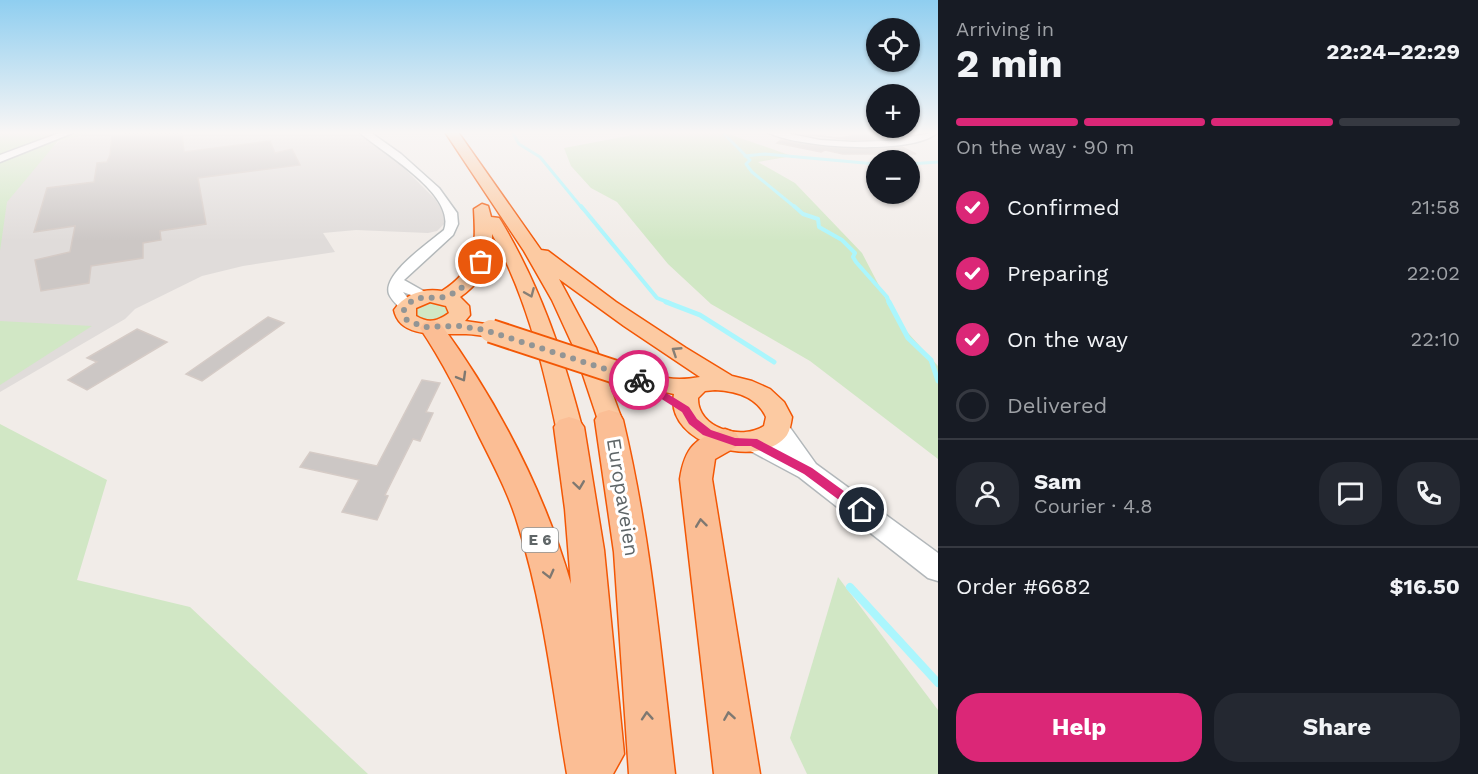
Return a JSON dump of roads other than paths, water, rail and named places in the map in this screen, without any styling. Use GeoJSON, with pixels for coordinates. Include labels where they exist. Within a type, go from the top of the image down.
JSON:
{"type":"FeatureCollection","features":[{"type":"Feature","properties":{"kind":"highway"},"geometry":{"type":"LineString","coordinates":[[460,168],[482,203],[514,240],[582,288],[725,382],[747,388],[766,399],[778,414],[778,428],[771,437],[707,447],[699,456],[696,479],[736,774]]}},
{"type":"Feature","properties":{"kind":"highway"},"geometry":{"type":"LineString","coordinates":[[472,168],[514,240],[560,386],[583,515],[590,578],[602,774]]}},
{"type":"Feature","properties":{"kind":"highway"},"geometry":{"type":"LineString","coordinates":[[482,203],[485,241],[481,262],[463,287],[436,311],[488,331],[690,398]]}},
{"type":"Feature","properties":{"kind":"highway","name":"Europaveien"},"geometry":{"type":"LineString","coordinates":[[514,240],[574,324],[588,356],[609,420],[622,478],[634,562],[652,774]]}},
{"type":"Feature","properties":{"kind":"highway","name":"E 6"},"geometry":{"type":"LineString","coordinates":[[436,311],[446,346],[518,483],[537,528],[560,625],[590,774]]}},
{"type":"Feature","properties":{"kind":"highway"},"geometry":{"type":"LineString","coordinates":[[690,398],[706,383],[725,382]]}},
{"type":"Feature","properties":{"kind":"highway"},"geometry":{"type":"LineString","coordinates":[[690,398],[693,422],[701,429],[739,441]]}},
{"type":"Feature","properties":{"kind":"main road"},"geometry":{"type":"LineString","coordinates":[[778,428],[808,471]]}},
{"type":"Feature","properties":{"kind":"main road"},"geometry":{"type":"LineString","coordinates":[[739,441],[808,471],[938,569]]}},
{"type":"Feature","properties":{"kind":"street"},"geometry":{"type":"LineString","coordinates":[[410,168],[447,205],[453,223],[449,232],[402,273],[397,283],[396,293],[436,311]]}},
{"type":"Feature","properties":{"kind":"street"},"geometry":{"type":"LineString","coordinates":[[397,283],[436,311]]}},
{"type":"Feature","properties":{"kind":"waterway"},"geometry":{"type":"LineString","coordinates":[[549,168],[582,208]]}},
{"type":"Feature","properties":{"kind":"waterway"},"geometry":{"type":"LineString","coordinates":[[749,168],[796,208]]}},
{"type":"Feature","properties":{"kind":"waterway"},"geometry":{"type":"LineString","coordinates":[[581,206],[657,298],[670,303]]}},
{"type":"Feature","properties":{"kind":"waterway"},"geometry":{"type":"LineString","coordinates":[[794,206],[803,214],[818,219],[819,227],[842,240],[855,253],[853,257],[856,262],[887,297],[889,303]]}},
{"type":"Feature","properties":{"kind":"waterway"},"geometry":{"type":"LineString","coordinates":[[666,302],[700,315],[774,362]]}},
{"type":"Feature","properties":{"kind":"waterway"},"geometry":{"type":"LineString","coordinates":[[889,302],[908,338],[931,360],[938,381]]}},
{"type":"Feature","properties":{"kind":"waterway"},"geometry":{"type":"LineString","coordinates":[[850,587],[938,683]]}}]}
